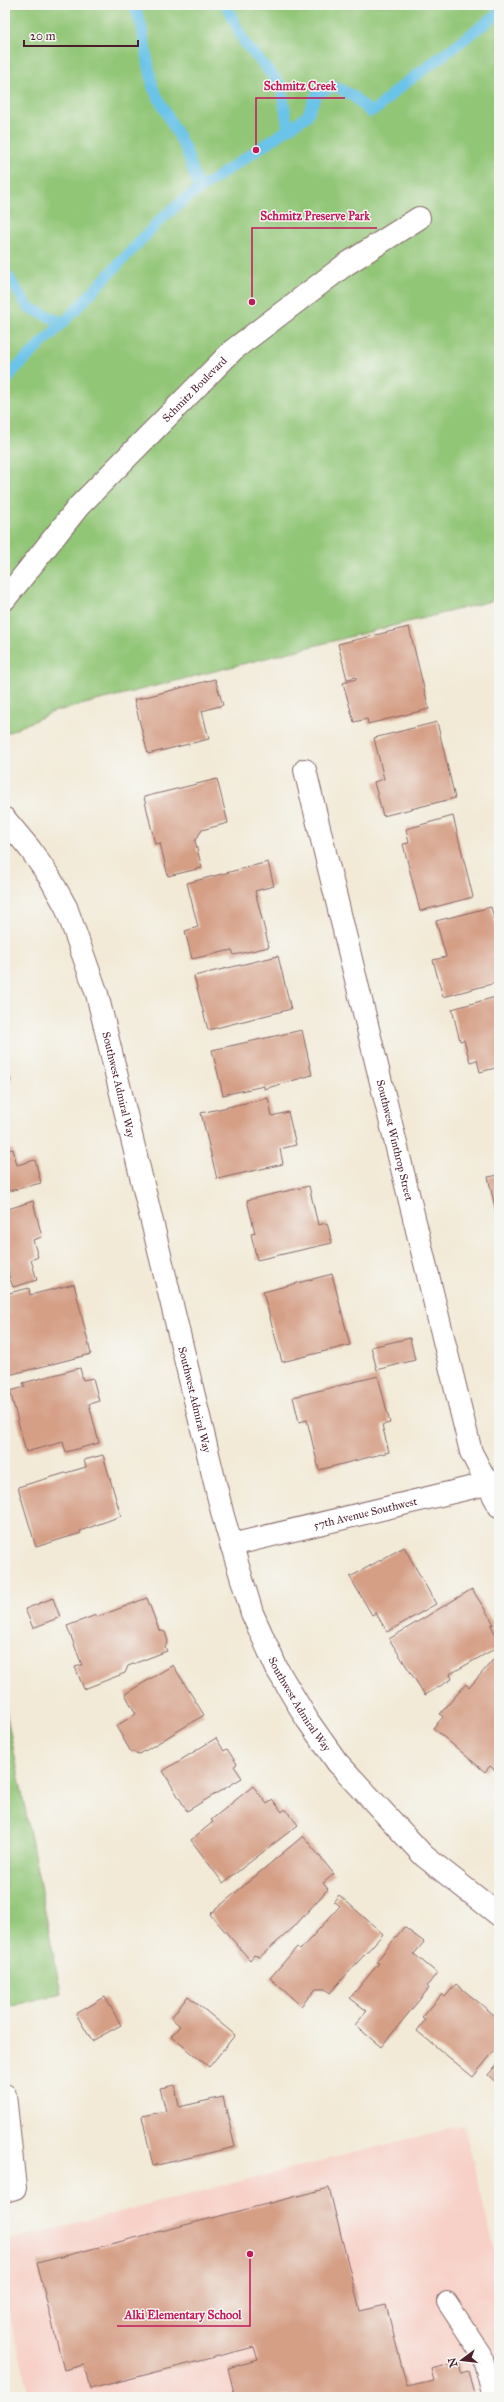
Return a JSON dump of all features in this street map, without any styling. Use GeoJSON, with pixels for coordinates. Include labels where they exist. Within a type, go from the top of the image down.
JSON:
{"type":"FeatureCollection","features":[{"type":"Feature","properties":{"kind":"street","name":"Schmitz Boulevard"},"geometry":{"type":"LineString","coordinates":[[5,599],[79,506],[233,350],[345,265],[419,218]]}},
{"type":"Feature","properties":{"kind":"street","name":"Southwest Winthrop Street"},"geometry":{"type":"LineString","coordinates":[[305,770],[471,1452],[493,1482],[499,1506]]}},
{"type":"Feature","properties":{"kind":"street","name":"Southwest Admiral Way"},"geometry":{"type":"LineString","coordinates":[[5,819],[30,849],[50,878],[66,907],[97,994],[231,1545],[252,1613],[277,1669],[308,1721],[333,1756],[377,1808],[424,1856],[499,1915]]}},
{"type":"Feature","properties":{"kind":"street","name":"57th Avenue Southwest"},"geometry":{"type":"LineString","coordinates":[[231,1545],[493,1482]]}},
{"type":"Feature","properties":{"kind":"street"},"geometry":{"type":"LineString","coordinates":[[5,2095],[10,2190]]}},
{"type":"Feature","properties":{"kind":"lane"},"geometry":{"type":"LineString","coordinates":[[447,2302],[482,2355],[493,2397]]}},
{"type":"Feature","properties":{"kind":"shaded area"},"geometry":{"type":"Polygon","coordinates":[[[464,2125],[499,2268],[499,2397],[30,2397],[5,2297],[5,2241],[464,2125]]]}},
{"type":"Feature","properties":{"kind":"green space"},"geometry":{"type":"Polygon","coordinates":[[[5,5],[499,5],[499,599],[53,712],[5,734],[5,5]]]}},
{"type":"Feature","properties":{"kind":"green space"},"geometry":{"type":"Polygon","coordinates":[[[5,1706],[61,1993],[5,2008],[5,1706]]]}},
{"type":"Feature","properties":{"kind":"building"},"geometry":{"type":"Polygon","coordinates":[[[409,627],[429,709],[368,724],[367,719],[354,722],[343,683],[356,679],[356,677],[347,679],[338,644],[409,627]]]}},
{"type":"Feature","properties":{"kind":"building"},"geometry":{"type":"Polygon","coordinates":[[[215,679],[223,705],[202,711],[209,739],[148,754],[134,700],[215,679]]]}},
{"type":"Feature","properties":{"kind":"building"},"geometry":{"type":"Polygon","coordinates":[[[437,722],[455,798],[383,816],[374,782],[384,779],[374,738],[437,722]]]}},
{"type":"Feature","properties":{"kind":"building"},"geometry":{"type":"Polygon","coordinates":[[[217,779],[228,823],[202,830],[195,841],[202,868],[168,876],[160,843],[155,844],[144,797],[217,779]]]}},
{"type":"Feature","properties":{"kind":"building"},"geometry":{"type":"Polygon","coordinates":[[[453,816],[473,897],[420,911],[403,844],[409,843],[406,829],[453,816]]]}},
{"type":"Feature","properties":{"kind":"building"},"geometry":{"type":"Polygon","coordinates":[[[268,862],[274,886],[255,891],[269,947],[234,955],[232,950],[192,959],[185,931],[198,927],[187,883],[268,862]]]}},
{"type":"Feature","properties":{"kind":"building"},"geometry":{"type":"Polygon","coordinates":[[[491,907],[499,937],[499,982],[443,997],[433,960],[446,957],[436,921],[491,907]]]}},
{"type":"Feature","properties":{"kind":"building"},"geometry":{"type":"Polygon","coordinates":[[[278,956],[291,1009],[208,1030],[194,976],[278,956]]]}},
{"type":"Feature","properties":{"kind":"building"},"geometry":{"type":"Polygon","coordinates":[[[499,996],[499,1067],[480,1072],[477,1060],[470,1062],[464,1040],[460,1041],[452,1009],[499,996]]]}},
{"type":"Feature","properties":{"kind":"building"},"geometry":{"type":"Polygon","coordinates":[[[302,1030],[312,1075],[264,1089],[264,1086],[223,1095],[212,1050],[302,1030]]]}},
{"type":"Feature","properties":{"kind":"building"},"geometry":{"type":"Polygon","coordinates":[[[5,1061],[11,1081],[5,1082],[5,1061]]]}},
{"type":"Feature","properties":{"kind":"building"},"geometry":{"type":"Polygon","coordinates":[[[495,1095],[499,1095],[499,1111],[498,1111],[495,1095]]]}},
{"type":"Feature","properties":{"kind":"building"},"geometry":{"type":"Polygon","coordinates":[[[268,1098],[272,1116],[288,1112],[296,1145],[280,1149],[283,1164],[217,1179],[201,1113],[268,1098]]]}},
{"type":"Feature","properties":{"kind":"building"},"geometry":{"type":"Polygon","coordinates":[[[5,1137],[9,1150],[13,1149],[17,1165],[35,1160],[41,1183],[5,1192],[5,1137]]]}},
{"type":"Feature","properties":{"kind":"building"},"geometry":{"type":"Polygon","coordinates":[[[499,1175],[499,1220],[498,1220],[488,1177],[499,1175]]]}},
{"type":"Feature","properties":{"kind":"building"},"geometry":{"type":"Polygon","coordinates":[[[309,1186],[318,1225],[327,1223],[332,1243],[257,1260],[251,1234],[255,1233],[247,1200],[309,1186]]]}},
{"type":"Feature","properties":{"kind":"building"},"geometry":{"type":"Polygon","coordinates":[[[33,1201],[42,1237],[33,1240],[38,1257],[31,1260],[37,1280],[13,1287],[5,1265],[5,1210],[33,1201]]]}},
{"type":"Feature","properties":{"kind":"building"},"geometry":{"type":"Polygon","coordinates":[[[332,1274],[350,1345],[282,1362],[263,1292],[332,1274]]]}},
{"type":"Feature","properties":{"kind":"building"},"geometry":{"type":"Polygon","coordinates":[[[74,1284],[91,1354],[5,1376],[5,1294],[29,1288],[30,1295],[74,1284]]]}},
{"type":"Feature","properties":{"kind":"building"},"geometry":{"type":"Polygon","coordinates":[[[410,1338],[415,1360],[377,1370],[371,1347],[410,1338]]]}},
{"type":"Feature","properties":{"kind":"building"},"geometry":{"type":"Polygon","coordinates":[[[80,1368],[83,1380],[93,1378],[99,1401],[89,1404],[99,1443],[66,1452],[63,1442],[26,1452],[10,1391],[25,1387],[23,1383],[80,1368]]]}},
{"type":"Feature","properties":{"kind":"building"},"geometry":{"type":"Polygon","coordinates":[[[378,1376],[390,1423],[382,1425],[389,1452],[319,1470],[307,1420],[299,1422],[293,1397],[378,1376]]]}},
{"type":"Feature","properties":{"kind":"building"},"geometry":{"type":"Polygon","coordinates":[[[103,1455],[121,1516],[80,1531],[81,1533],[36,1547],[18,1487],[86,1467],[84,1460],[103,1455]]]}},
{"type":"Feature","properties":{"kind":"building"},"geometry":{"type":"Polygon","coordinates":[[[404,1547],[436,1604],[387,1632],[376,1613],[372,1615],[350,1577],[404,1547]]]}},
{"type":"Feature","properties":{"kind":"building"},"geometry":{"type":"Polygon","coordinates":[[[472,1589],[494,1624],[491,1625],[499,1642],[494,1645],[496,1648],[450,1674],[452,1679],[425,1695],[389,1639],[472,1589]]]}},
{"type":"Feature","properties":{"kind":"building"},"geometry":{"type":"Polygon","coordinates":[[[53,1598],[60,1617],[33,1628],[25,1609],[53,1598]]]}},
{"type":"Feature","properties":{"kind":"building"},"geometry":{"type":"Polygon","coordinates":[[[147,1598],[159,1630],[165,1632],[168,1641],[165,1647],[167,1651],[128,1666],[125,1673],[84,1689],[75,1667],[82,1665],[67,1626],[96,1615],[97,1617],[147,1598]]]}},
{"type":"Feature","properties":{"kind":"building"},"geometry":{"type":"Polygon","coordinates":[[[498,1654],[499,1770],[497,1772],[490,1766],[485,1772],[433,1728],[443,1717],[440,1714],[466,1684],[469,1688],[498,1654]]]}},
{"type":"Feature","properties":{"kind":"building"},"geometry":{"type":"Polygon","coordinates":[[[173,1665],[204,1715],[140,1754],[131,1752],[116,1726],[136,1714],[125,1694],[173,1665]]]}},
{"type":"Feature","properties":{"kind":"building"},"geometry":{"type":"Polygon","coordinates":[[[216,1738],[224,1751],[227,1749],[237,1764],[234,1766],[242,1778],[187,1811],[163,1771],[216,1738]]]}},
{"type":"Feature","properties":{"kind":"building"},"geometry":{"type":"Polygon","coordinates":[[[253,1786],[267,1804],[273,1800],[282,1812],[285,1809],[298,1825],[223,1883],[191,1840],[213,1822],[211,1820],[253,1786]]]}},
{"type":"Feature","properties":{"kind":"building"},"geometry":{"type":"Polygon","coordinates":[[[303,1836],[334,1874],[323,1883],[328,1889],[293,1928],[260,1957],[254,1955],[250,1960],[210,1914],[303,1836]]]}},
{"type":"Feature","properties":{"kind":"building"},"geometry":{"type":"Polygon","coordinates":[[[339,1895],[383,1934],[330,1993],[325,1989],[316,1989],[301,2006],[270,1978],[297,1947],[300,1950],[340,1906],[334,1901],[339,1895]]]}},
{"type":"Feature","properties":{"kind":"building"},"geometry":{"type":"Polygon","coordinates":[[[404,1927],[424,1942],[414,1954],[437,1973],[427,1986],[429,1988],[381,2047],[355,2025],[367,2011],[350,1998],[379,1963],[376,1962],[404,1927]]]}},
{"type":"Feature","properties":{"kind":"building"},"geometry":{"type":"Polygon","coordinates":[[[456,1984],[499,2019],[499,2045],[473,2077],[417,2031],[425,2020],[422,2018],[442,1994],[445,1997],[456,1984]]]}},
{"type":"Feature","properties":{"kind":"building"},"geometry":{"type":"Polygon","coordinates":[[[188,1996],[235,2035],[209,2067],[171,2036],[180,2026],[171,2018],[188,1996]]]}},
{"type":"Feature","properties":{"kind":"building"},"geometry":{"type":"Polygon","coordinates":[[[105,1997],[121,2025],[92,2041],[76,2014],[105,1997]]]}},
{"type":"Feature","properties":{"kind":"building"},"geometry":{"type":"Polygon","coordinates":[[[499,2062],[499,2085],[488,2075],[499,2062]]]}},
{"type":"Feature","properties":{"kind":"building"},"geometry":{"type":"Polygon","coordinates":[[[175,2085],[179,2107],[223,2097],[235,2147],[153,2166],[142,2116],[166,2111],[160,2088],[175,2085]]]}},
{"type":"Feature","properties":{"kind":"building"},"geometry":{"type":"Polygon","coordinates":[[[329,2188],[360,2311],[386,2305],[407,2387],[434,2381],[431,2369],[459,2362],[461,2373],[468,2371],[475,2397],[235,2397],[228,2368],[258,2360],[254,2347],[90,2389],[84,2365],[64,2370],[37,2263],[329,2188]]]}},
{"type":"Feature","properties":{"kind":"waterway"},"geometry":{"type":"LineString","coordinates":[[134,5],[141,24],[153,88],[186,150],[199,189]]}},
{"type":"Feature","properties":{"kind":"waterway"},"geometry":{"type":"LineString","coordinates":[[226,5],[244,42],[281,85],[288,129]]}},
{"type":"Feature","properties":{"kind":"waterway"},"geometry":{"type":"LineString","coordinates":[[5,383],[15,369],[63,323],[161,219],[185,199],[307,116],[317,93],[335,86],[353,96],[370,112],[379,107],[395,91],[499,13]]}},
{"type":"Feature","properties":{"kind":"waterway"},"geometry":{"type":"LineString","coordinates":[[5,272],[28,307],[63,323]]}},
{"type":"Feature","properties":{"kind":"place","name":"Schmitz Creek"},"geometry":{"type":"Point","coordinates":[256,150]}},
{"type":"Feature","properties":{"kind":"place","name":"Schmitz Preserve Park"},"geometry":{"type":"Point","coordinates":[252,302]}},
{"type":"Feature","properties":{"kind":"place","name":"Alki Elementary School"},"geometry":{"type":"Point","coordinates":[250,2254]}}]}
